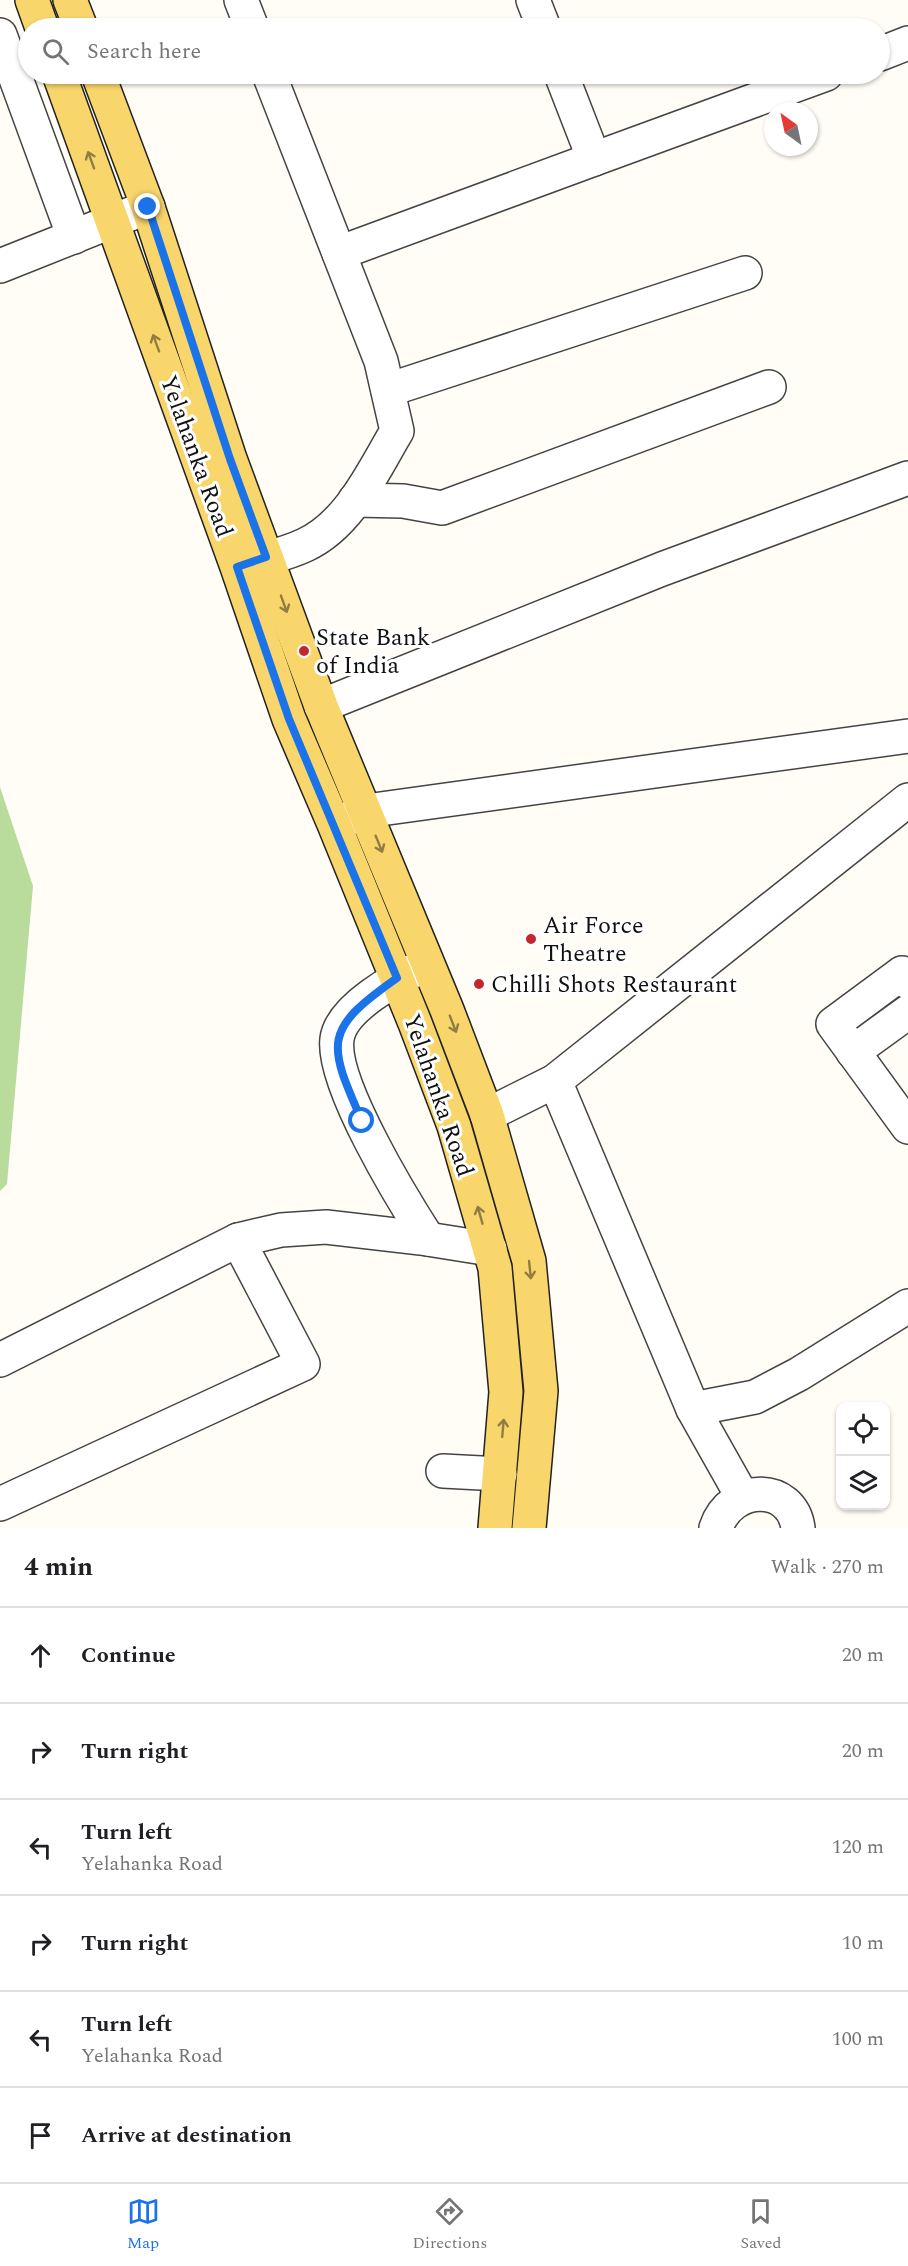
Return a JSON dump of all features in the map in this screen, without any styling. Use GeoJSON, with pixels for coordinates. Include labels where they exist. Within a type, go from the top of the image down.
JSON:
{"type":"FeatureCollection","features":[{"type":"Feature","properties":{"kind":"main road"},"geometry":{"type":"LineString","coordinates":[[32,0],[38,18]]}},
{"type":"Feature","properties":{"kind":"main road"},"geometry":{"type":"LineString","coordinates":[[70,0],[77,18]]}},
{"type":"Feature","properties":{"kind":"main road","name":"Yelahanka Road"},"geometry":{"type":"LineString","coordinates":[[63,84],[114,221],[252,562],[321,706],[366,811],[429,964],[487,1115],[529,1261],[541,1391],[530,1528]]}},
{"type":"Feature","properties":{"kind":"main road","name":"Yelahanka Road"},"geometry":{"type":"LineString","coordinates":[[102,84],[148,207],[230,459],[289,719],[397,978],[454,1126],[490,1249],[495,1268],[506,1392],[495,1528]]}},
{"type":"Feature","properties":{"kind":"lane"},"geometry":{"type":"LineString","coordinates":[[241,0],[248,18]]}},
{"type":"Feature","properties":{"kind":"lane"},"geometry":{"type":"LineString","coordinates":[[533,0],[540,18]]}},
{"type":"Feature","properties":{"kind":"lane"},"geometry":{"type":"LineString","coordinates":[[0,35],[74,237]]}},
{"type":"Feature","properties":{"kind":"lane"},"geometry":{"type":"LineString","coordinates":[[890,50],[908,43]]}},
{"type":"Feature","properties":{"kind":"lane"},"geometry":{"type":"LineString","coordinates":[[252,562],[307,544],[332,527],[355,500],[397,431],[381,361],[273,84]]}},
{"type":"Feature","properties":{"kind":"lane"},"geometry":{"type":"LineString","coordinates":[[565,84],[594,159]]}},
{"type":"Feature","properties":{"kind":"lane"},"geometry":{"type":"LineString","coordinates":[[339,253],[799,84]]}},
{"type":"Feature","properties":{"kind":"lane"},"geometry":{"type":"LineString","coordinates":[[0,266],[148,207]]}},
{"type":"Feature","properties":{"kind":"lane"},"geometry":{"type":"LineString","coordinates":[[388,390],[745,273]]}},
{"type":"Feature","properties":{"kind":"lane"},"geometry":{"type":"LineString","coordinates":[[355,500],[403,501],[442,508],[769,387]]}},
{"type":"Feature","properties":{"kind":"lane"},"geometry":{"type":"LineString","coordinates":[[321,706],[662,569],[908,478]]}},
{"type":"Feature","properties":{"kind":"lane"},"geometry":{"type":"LineString","coordinates":[[334,824],[366,811],[908,736]]}},
{"type":"Feature","properties":{"kind":"lane"},"geometry":{"type":"LineString","coordinates":[[487,1115],[555,1081],[908,800]]}},
{"type":"Feature","properties":{"kind":"lane"},"geometry":{"type":"LineString","coordinates":[[428,1239],[410,1211],[362,1121],[343,1078],[338,1060],[337,1038],[345,1021],[360,1005],[397,978],[429,964]]}},
{"type":"Feature","properties":{"kind":"lane"},"geometry":{"type":"LineString","coordinates":[[908,982],[902,974],[833,1024],[908,1127]]}},
{"type":"Feature","properties":{"kind":"lane"},"geometry":{"type":"LineString","coordinates":[[853,1052],[908,1012]]}},
{"type":"Feature","properties":{"kind":"lane"},"geometry":{"type":"LineString","coordinates":[[555,1081],[693,1409],[742,1496]]}},
{"type":"Feature","properties":{"kind":"lane"},"geometry":{"type":"LineString","coordinates":[[0,1360],[238,1240],[281,1230],[326,1227],[490,1249]]}},
{"type":"Feature","properties":{"kind":"lane"},"geometry":{"type":"LineString","coordinates":[[0,1504],[303,1364],[238,1240]]}},
{"type":"Feature","properties":{"kind":"lane"},"geometry":{"type":"LineString","coordinates":[[693,1409],[755,1397],[799,1374],[908,1306]]}},
{"type":"Feature","properties":{"kind":"lane"},"geometry":{"type":"LineString","coordinates":[[443,1471],[500,1474]]}},
{"type":"Feature","properties":{"kind":"lane"},"geometry":{"type":"LineString","coordinates":[[716,1528],[721,1514],[730,1504],[742,1496],[756,1494],[770,1495],[782,1501],[792,1510],[798,1528]]}},
{"type":"Feature","properties":{"kind":"green space"},"geometry":{"type":"Polygon","coordinates":[[[0,787],[33,886],[7,1184],[0,1191],[0,787]]]}},
{"type":"Feature","properties":{"kind":"place","name":"State Bank of India"},"geometry":{"type":"Point","coordinates":[304,651]}},
{"type":"Feature","properties":{"kind":"place","name":"Air Force Theatre"},"geometry":{"type":"Point","coordinates":[531,939]}},
{"type":"Feature","properties":{"kind":"place","name":"Chilli Shots Restaurant"},"geometry":{"type":"Point","coordinates":[479,984]}},
{"type":"Feature","properties":{"kind":"route"},"geometry":{"type":"LineString","coordinates":[[148,207],[230,459],[266,557],[237,567],[289,719],[397,978],[360,1005],[345,1021],[337,1038],[338,1060],[343,1078],[362,1121]]}}]}
